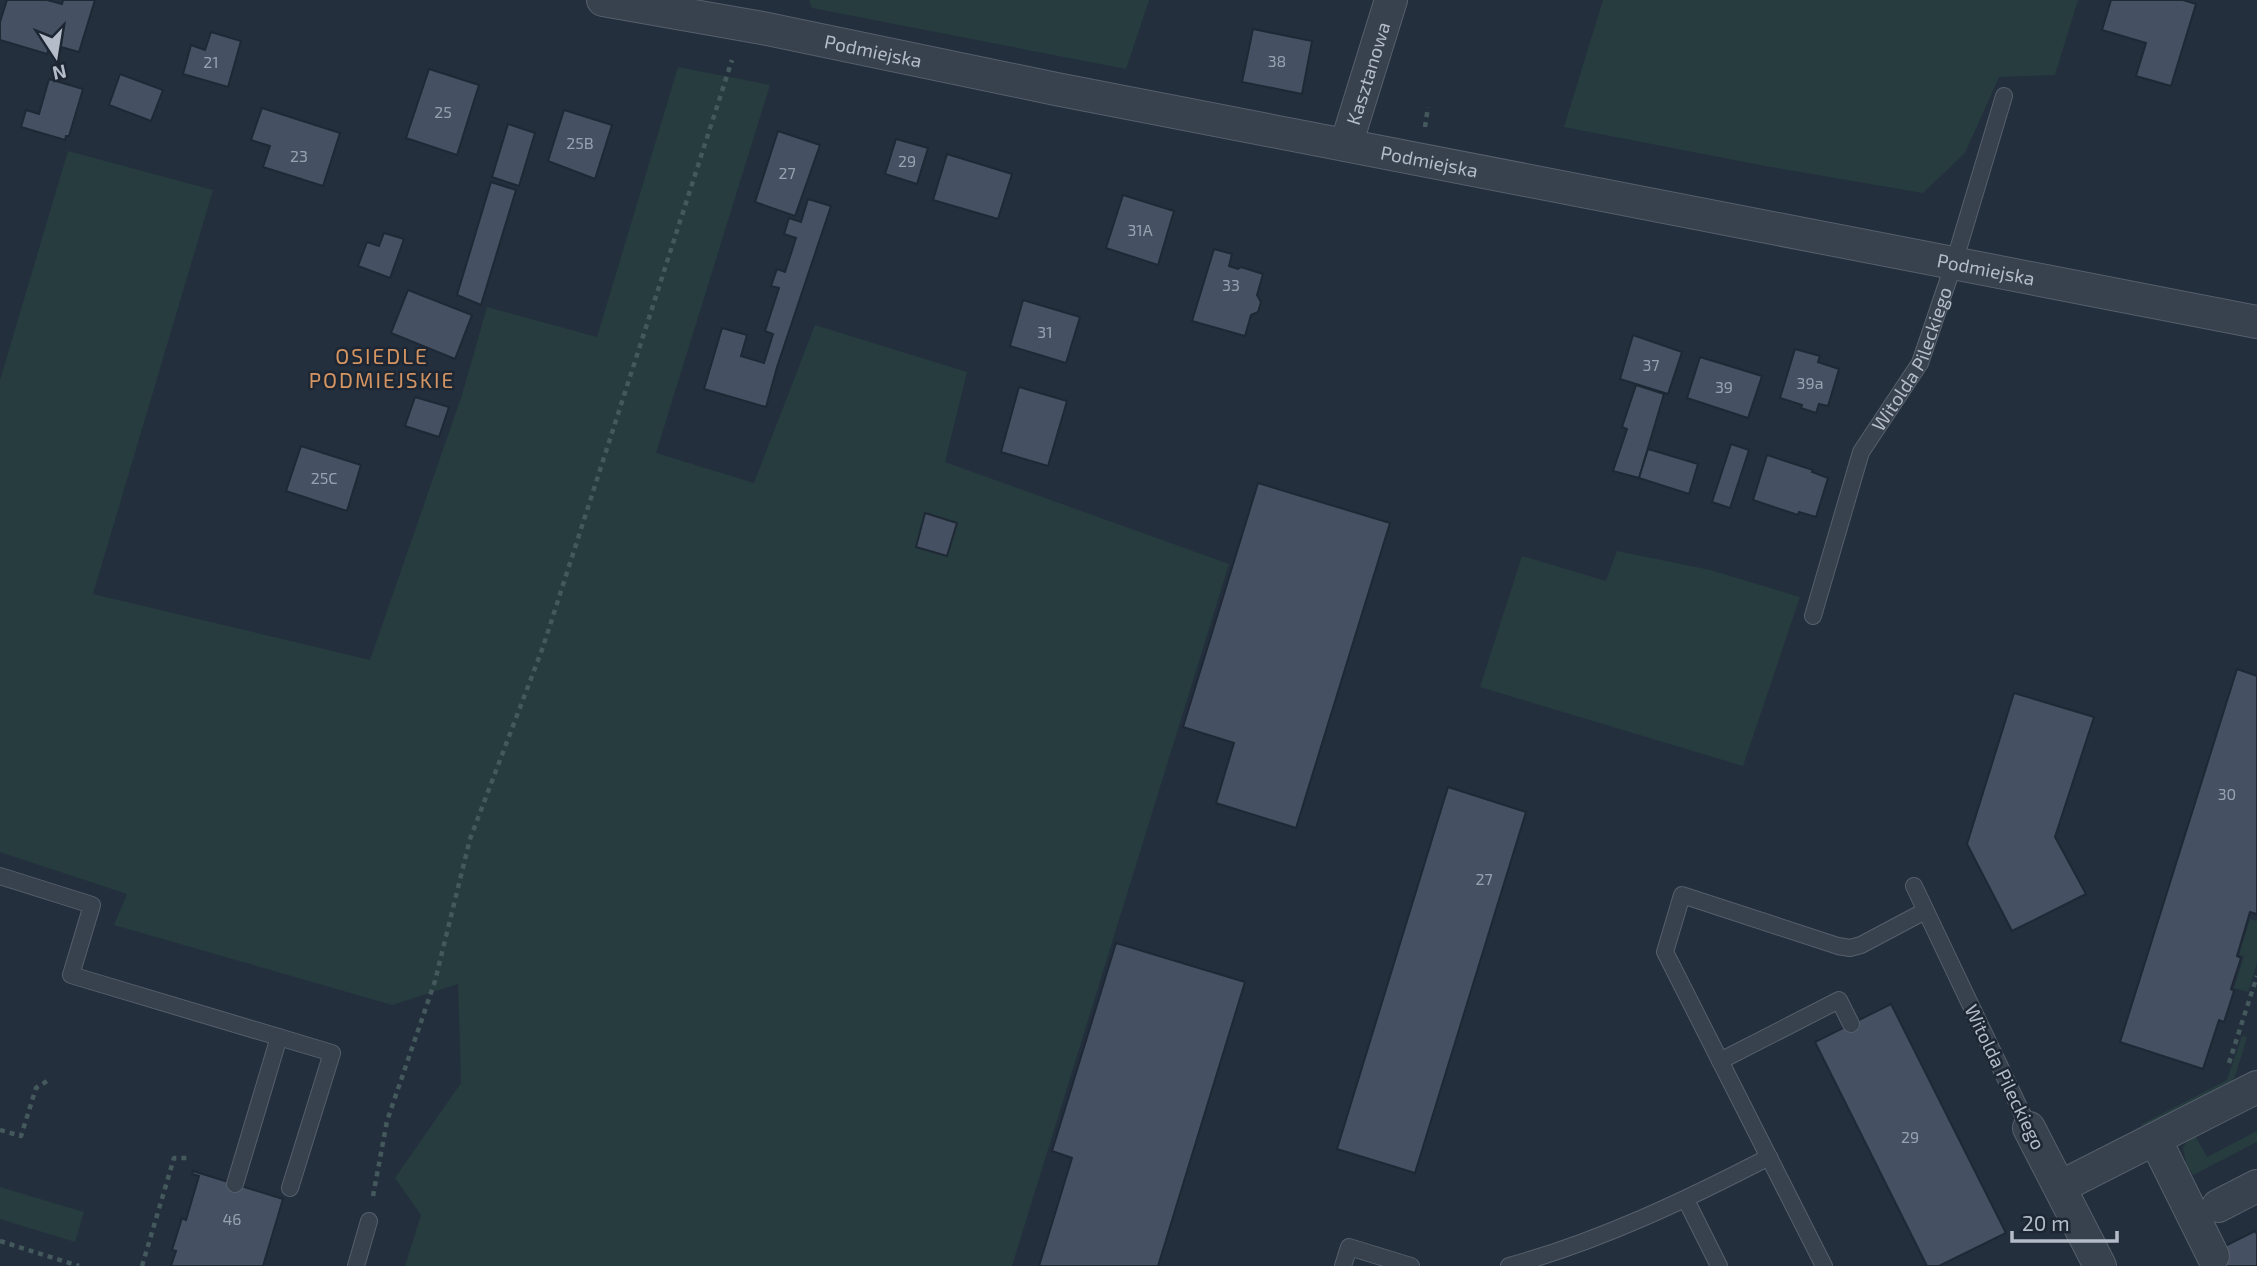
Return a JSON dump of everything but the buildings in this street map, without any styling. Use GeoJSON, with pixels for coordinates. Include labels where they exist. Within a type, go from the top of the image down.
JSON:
{"type":"FeatureCollection","features":[{"type":"Feature","properties":{"kind":"street","name":"Podmiejska"},"geometry":{"type":"LineString","coordinates":[[603,0],[765,14],[1346,145],[2257,322]]}},
{"type":"Feature","properties":{"kind":"street","name":"Kasztanowa"},"geometry":{"type":"LineString","coordinates":[[1346,145],[1391,0]]}},
{"type":"Feature","properties":{"kind":"street"},"geometry":{"type":"LineString","coordinates":[[2060,1187],[2257,1087]]}},
{"type":"Feature","properties":{"kind":"street","name":"Witolda Pileckiego"},"geometry":{"type":"LineString","coordinates":[[2029,1128],[2100,1266]]}},
{"type":"Feature","properties":{"kind":"street"},"geometry":{"type":"LineString","coordinates":[[2155,1139],[2213,1256]]}},
{"type":"Feature","properties":{"kind":"street"},"geometry":{"type":"LineString","coordinates":[[2218,1206],[2257,1186]]}},
{"type":"Feature","properties":{"kind":"lane","name":"Witolda Pileckiego"},"geometry":{"type":"LineString","coordinates":[[1813,616],[1861,452],[1920,363],[1954,263],[2004,96]]}},
{"type":"Feature","properties":{"kind":"lane"},"geometry":{"type":"LineString","coordinates":[[0,876],[92,905],[71,975],[332,1053],[290,1188]]}},
{"type":"Feature","properties":{"kind":"lane","name":"Witolda Pileckiego"},"geometry":{"type":"LineString","coordinates":[[1914,886],[2029,1128]]}},
{"type":"Feature","properties":{"kind":"lane"},"geometry":{"type":"LineString","coordinates":[[1824,1266],[1665,952],[1682,895],[1850,948],[1861,945],[1925,911]]}},
{"type":"Feature","properties":{"kind":"lane"},"geometry":{"type":"LineString","coordinates":[[1720,1061],[1839,1000],[1851,1024]]}},
{"type":"Feature","properties":{"kind":"lane"},"geometry":{"type":"LineString","coordinates":[[235,1184],[279,1037]]}},
{"type":"Feature","properties":{"kind":"lane"},"geometry":{"type":"LineString","coordinates":[[1509,1266],[1549,1255],[1686,1200],[1769,1157]]}},
{"type":"Feature","properties":{"kind":"lane"},"geometry":{"type":"LineString","coordinates":[[1686,1200],[1719,1266]]}},
{"type":"Feature","properties":{"kind":"lane"},"geometry":{"type":"LineString","coordinates":[[356,1266],[369,1221]]}},
{"type":"Feature","properties":{"kind":"lane"},"geometry":{"type":"LineString","coordinates":[[1343,1266],[1349,1247],[1410,1266]]}},
{"type":"Feature","properties":{"kind":"path"},"geometry":{"type":"LineString","coordinates":[[369,1221],[387,1121],[435,981],[470,839],[544,647],[732,60]]}},
{"type":"Feature","properties":{"kind":"path"},"geometry":{"type":"LineString","coordinates":[[2228,1065],[2257,976]]}},
{"type":"Feature","properties":{"kind":"path"},"geometry":{"type":"LineString","coordinates":[[0,1130],[21,1136],[36,1088],[47,1080]]}},
{"type":"Feature","properties":{"kind":"path"},"geometry":{"type":"LineString","coordinates":[[142,1266],[174,1158],[188,1157]]}},
{"type":"Feature","properties":{"kind":"path"},"geometry":{"type":"LineString","coordinates":[[0,1241],[79,1266]]}},
{"type":"Feature","properties":{"kind":"green space"},"geometry":{"type":"Polygon","coordinates":[[[809,0],[1149,0],[1126,69],[812,8],[809,0]]]}},
{"type":"Feature","properties":{"kind":"green space"},"geometry":{"type":"Polygon","coordinates":[[[1603,0],[2078,0],[2055,75],[1999,77],[1965,153],[1923,193],[1564,127],[1603,0]]]}},
{"type":"Feature","properties":{"kind":"green space"},"geometry":{"type":"Polygon","coordinates":[[[678,67],[770,85],[656,453],[754,483],[815,325],[967,372],[945,462],[1229,564],[1012,1266],[405,1266],[421,1215],[395,1178],[461,1083],[458,984],[392,1005],[114,925],[127,894],[0,852],[0,380],[68,151],[213,190],[93,594],[370,660],[462,395],[487,307],[597,337],[678,67]]]}},
{"type":"Feature","properties":{"kind":"green space"},"geometry":{"type":"Polygon","coordinates":[[[1617,551],[1710,570],[1800,597],[1743,766],[1480,687],[1522,556],[1606,581],[1617,551]]]}},
{"type":"Feature","properties":{"kind":"green space"},"geometry":{"type":"Polygon","coordinates":[[[2250,919],[2257,921],[2257,963],[2248,992],[2234,988],[2244,956],[2239,955],[2250,919]]]}},
{"type":"Feature","properties":{"kind":"green space"},"geometry":{"type":"Polygon","coordinates":[[[2242,1036],[2247,1037],[2235,1077],[2227,1087],[2152,1125],[2140,1125],[2227,1080],[2242,1036]]]}},
{"type":"Feature","properties":{"kind":"green space"},"geometry":{"type":"Polygon","coordinates":[[[2257,1131],[2257,1142],[2193,1175],[2188,1171],[2183,1148],[2194,1134],[2207,1157],[2257,1131]]]}},
{"type":"Feature","properties":{"kind":"green space"},"geometry":{"type":"Polygon","coordinates":[[[0,1187],[84,1212],[75,1242],[0,1219],[0,1187]]]}},
{"type":"Feature","properties":{"kind":"district","name":"OSIEDLE PODMIEJSKIE"},"geometry":{"type":"Point","coordinates":[382,369]}}]}
